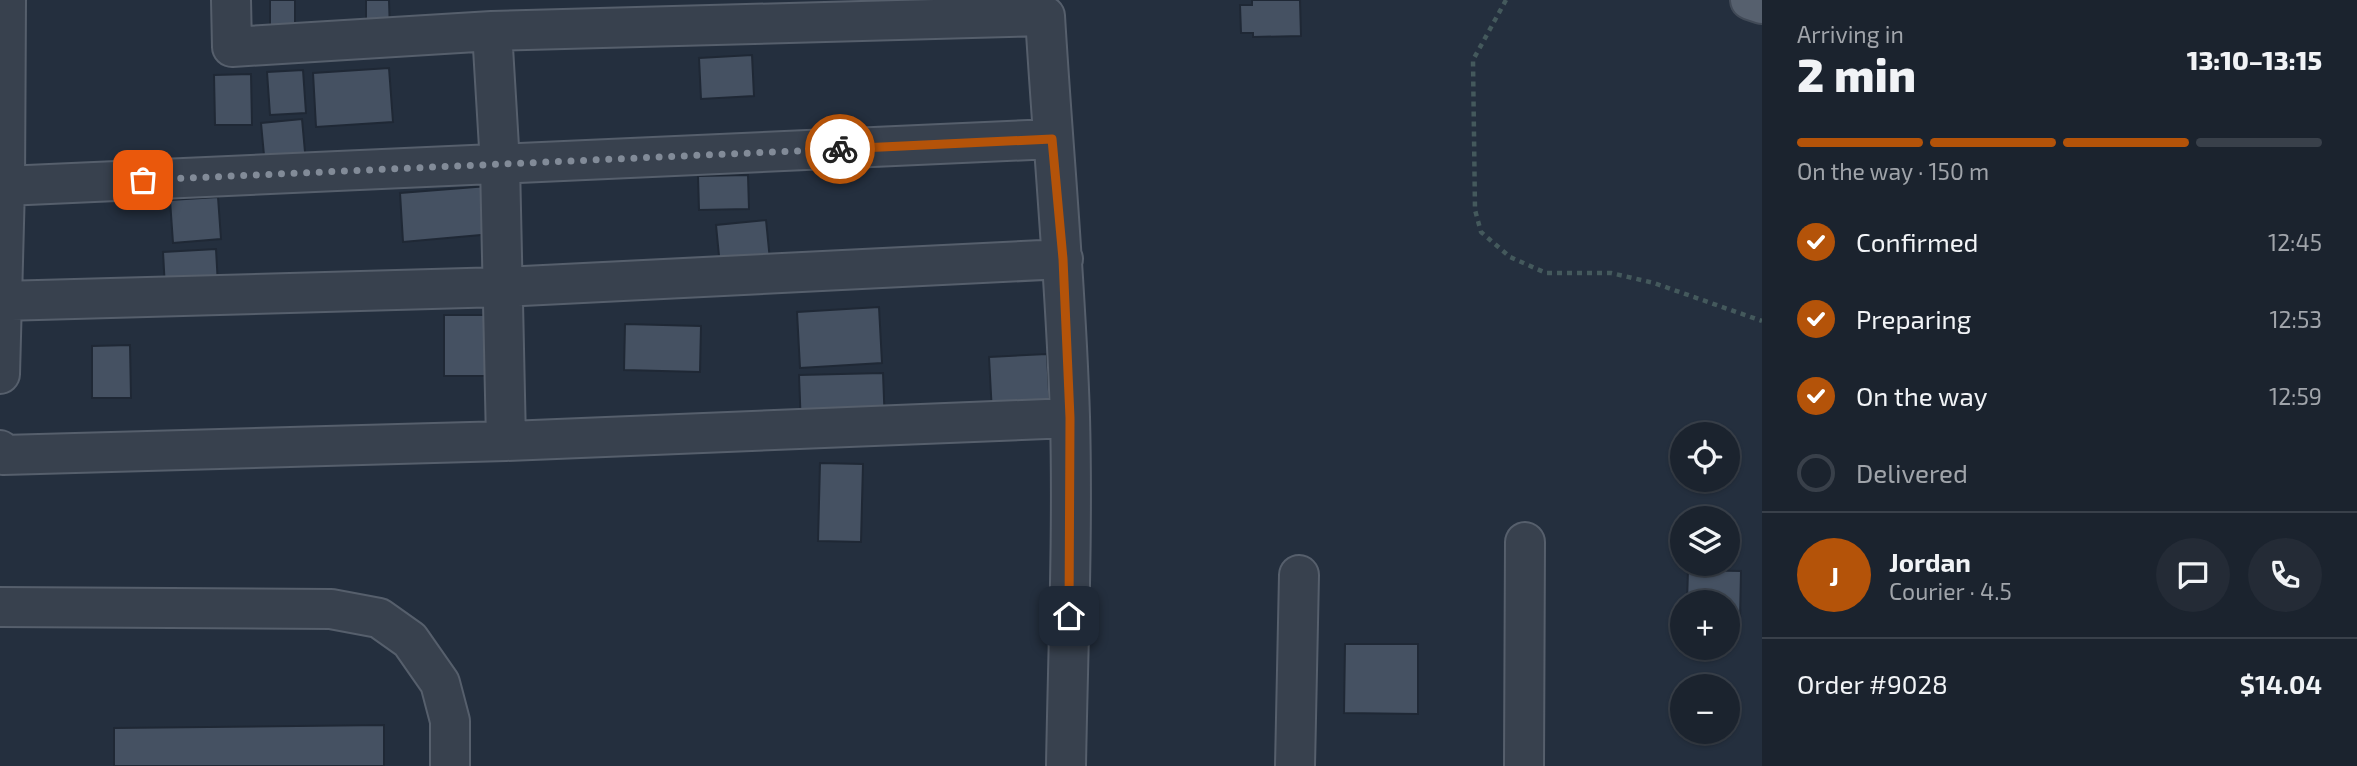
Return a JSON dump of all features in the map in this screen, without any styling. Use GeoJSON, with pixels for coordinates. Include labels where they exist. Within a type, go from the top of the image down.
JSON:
{"type":"FeatureCollection","features":[{"type":"Feature","properties":{"kind":"main road"},"geometry":{"type":"LineString","coordinates":[[1750,0],[1762,4]]}},
{"type":"Feature","properties":{"kind":"street"},"geometry":{"type":"LineString","coordinates":[[0,374],[6,0]]}},
{"type":"Feature","properties":{"kind":"street"},"geometry":{"type":"LineString","coordinates":[[231,0],[232,47],[492,31],[1045,16],[1052,139],[1063,259],[1070,418],[1066,766]]}},
{"type":"Feature","properties":{"kind":"street"},"geometry":{"type":"LineString","coordinates":[[492,31],[500,164],[506,441]]}},
{"type":"Feature","properties":{"kind":"street"},"geometry":{"type":"LineString","coordinates":[[5,186],[1052,139]]}},
{"type":"Feature","properties":{"kind":"street"},"geometry":{"type":"LineString","coordinates":[[2,301],[503,287],[1063,259]]}},
{"type":"Feature","properties":{"kind":"street"},"geometry":{"type":"LineString","coordinates":[[0,450],[2,455],[506,441],[1070,418]]}},
{"type":"Feature","properties":{"kind":"street"},"geometry":{"type":"LineString","coordinates":[[1524,766],[1525,542]]}},
{"type":"Feature","properties":{"kind":"street"},"geometry":{"type":"LineString","coordinates":[[1295,766],[1299,575]]}},
{"type":"Feature","properties":{"kind":"street"},"geometry":{"type":"LineString","coordinates":[[0,607],[331,609],[379,618],[411,640],[440,683],[450,721],[450,766]]}},
{"type":"Feature","properties":{"kind":"path"},"geometry":{"type":"LineString","coordinates":[[1506,0],[1473,60],[1475,209],[1481,232],[1510,257],[1546,273],[1611,273],[1654,283],[1732,308],[1762,321]]}},
{"type":"Feature","properties":{"kind":"building"},"geometry":{"type":"Polygon","coordinates":[[[270,0],[295,0],[295,36],[270,37],[270,0]]]}},
{"type":"Feature","properties":{"kind":"building"},"geometry":{"type":"Polygon","coordinates":[[[366,0],[389,0],[390,32],[366,32],[366,0]]]}},
{"type":"Feature","properties":{"kind":"building"},"geometry":{"type":"Polygon","coordinates":[[[1252,0],[1300,0],[1301,36],[1253,37],[1253,33],[1241,33],[1240,5],[1252,5],[1252,0]]]}},
{"type":"Feature","properties":{"kind":"building"},"geometry":{"type":"Polygon","coordinates":[[[752,55],[754,96],[701,99],[699,58],[752,55]]]}},
{"type":"Feature","properties":{"kind":"building"},"geometry":{"type":"Polygon","coordinates":[[[389,68],[393,122],[316,127],[313,73],[389,68]]]}},
{"type":"Feature","properties":{"kind":"building"},"geometry":{"type":"Polygon","coordinates":[[[303,70],[306,113],[270,115],[267,72],[303,70]]]}},
{"type":"Feature","properties":{"kind":"building"},"geometry":{"type":"Polygon","coordinates":[[[251,74],[252,125],[215,125],[214,75],[251,74]]]}},
{"type":"Feature","properties":{"kind":"building"},"geometry":{"type":"Polygon","coordinates":[[[302,119],[306,163],[265,166],[261,123],[302,119]]]}},
{"type":"Feature","properties":{"kind":"building"},"geometry":{"type":"Polygon","coordinates":[[[748,175],[749,209],[699,210],[698,176],[748,175]]]}},
{"type":"Feature","properties":{"kind":"building"},"geometry":{"type":"Polygon","coordinates":[[[488,186],[492,234],[403,242],[400,193],[488,186]]]}},
{"type":"Feature","properties":{"kind":"building"},"geometry":{"type":"Polygon","coordinates":[[[218,197],[221,239],[173,243],[170,200],[218,197]]]}},
{"type":"Feature","properties":{"kind":"building"},"geometry":{"type":"Polygon","coordinates":[[[766,220],[770,260],[720,266],[716,225],[766,220]]]}},
{"type":"Feature","properties":{"kind":"building"},"geometry":{"type":"Polygon","coordinates":[[[216,249],[218,285],[165,288],[163,252],[216,249]]]}},
{"type":"Feature","properties":{"kind":"building"},"geometry":{"type":"Polygon","coordinates":[[[879,307],[882,363],[800,368],[797,312],[879,307]]]}},
{"type":"Feature","properties":{"kind":"building"},"geometry":{"type":"Polygon","coordinates":[[[444,315],[492,315],[491,376],[444,376],[444,315]]]}},
{"type":"Feature","properties":{"kind":"building"},"geometry":{"type":"Polygon","coordinates":[[[625,324],[701,326],[700,372],[624,370],[625,324]]]}},
{"type":"Feature","properties":{"kind":"building"},"geometry":{"type":"Polygon","coordinates":[[[130,345],[131,398],[92,398],[92,346],[130,345]]]}},
{"type":"Feature","properties":{"kind":"building"},"geometry":{"type":"Polygon","coordinates":[[[1047,354],[1050,410],[992,413],[989,357],[1047,354]]]}},
{"type":"Feature","properties":{"kind":"building"},"geometry":{"type":"Polygon","coordinates":[[[883,373],[885,425],[801,427],[799,375],[883,373]]]}},
{"type":"Feature","properties":{"kind":"building"},"geometry":{"type":"Polygon","coordinates":[[[820,463],[863,464],[861,542],[818,541],[820,463]]]}},
{"type":"Feature","properties":{"kind":"building"},"geometry":{"type":"Polygon","coordinates":[[[1741,571],[1740,622],[1740,590],[1687,590],[1688,576],[1740,576],[1741,571]]]}},
{"type":"Feature","properties":{"kind":"building"},"geometry":{"type":"Polygon","coordinates":[[[1345,644],[1418,644],[1418,714],[1344,713],[1345,644]]]}},
{"type":"Feature","properties":{"kind":"building"},"geometry":{"type":"Polygon","coordinates":[[[384,725],[384,766],[114,766],[114,728],[384,725]]]}},
{"type":"Feature","properties":{"kind":"way so far"},"geometry":{"type":"LineString","coordinates":[[143,180],[840,149]]}},
{"type":"Feature","properties":{"kind":"route"},"geometry":{"type":"LineString","coordinates":[[840,149],[1052,139],[1063,259],[1070,418],[1069,616]]}}]}
